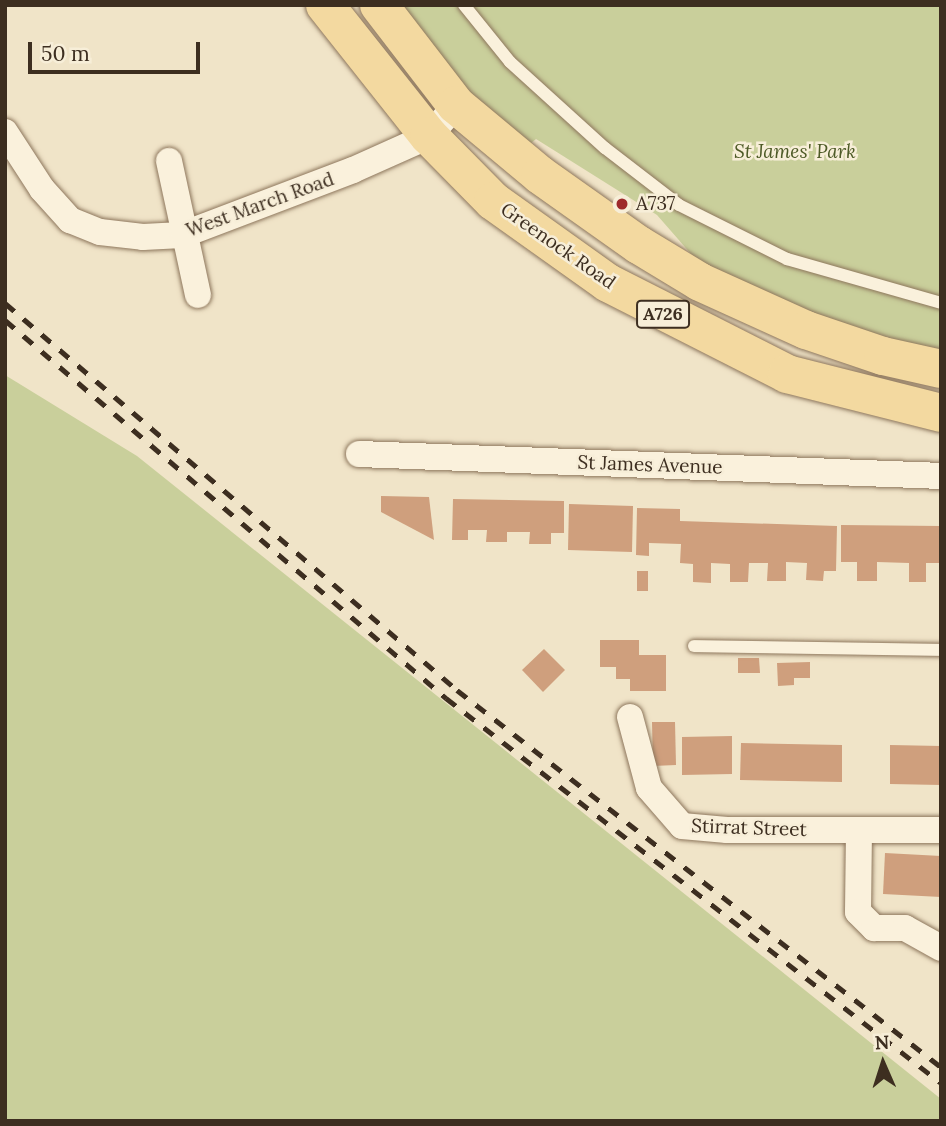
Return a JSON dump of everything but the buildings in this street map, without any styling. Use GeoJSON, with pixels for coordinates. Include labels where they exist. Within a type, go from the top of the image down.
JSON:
{"type":"FeatureCollection","features":[{"type":"Feature","properties":{"kind":"main road","name":"Greenock Road"},"geometry":{"type":"LineString","coordinates":[[325,5],[429,136],[493,201],[608,283],[673,319],[788,374],[941,413]]}},
{"type":"Feature","properties":{"kind":"main road","name":"A726"},"geometry":{"type":"LineString","coordinates":[[379,5],[456,105],[540,175],[700,282],[806,330],[883,356],[941,369]]}},
{"type":"Feature","properties":{"kind":"street","name":"West March Road"},"geometry":{"type":"LineString","coordinates":[[5,132],[41,188],[70,220],[100,232],[143,237],[182,235],[303,191],[429,136],[456,105]]}},
{"type":"Feature","properties":{"kind":"street"},"geometry":{"type":"LineString","coordinates":[[169,161],[182,235],[198,295]]}},
{"type":"Feature","properties":{"kind":"street","name":"St James Avenue"},"geometry":{"type":"LineString","coordinates":[[359,454],[941,476]]}},
{"type":"Feature","properties":{"kind":"street","name":"Stirrat Street"},"geometry":{"type":"LineString","coordinates":[[630,717],[649,788],[682,826],[941,831]]}},
{"type":"Feature","properties":{"kind":"street"},"geometry":{"type":"LineString","coordinates":[[859,830],[858,912],[874,928],[905,928],[941,948]]}},
{"type":"Feature","properties":{"kind":"lane"},"geometry":{"type":"LineString","coordinates":[[464,5],[510,62],[605,148],[679,205],[787,259],[941,303]]}},
{"type":"Feature","properties":{"kind":"lane"},"geometry":{"type":"LineString","coordinates":[[694,646],[941,650]]}},
{"type":"Feature","properties":{"kind":"green space","name":"St James' Park"},"geometry":{"type":"Polygon","coordinates":[[[396,5],[941,5],[941,355],[844,329],[705,270],[657,215],[536,139],[525,148],[439,61],[396,5]]]}},
{"type":"Feature","properties":{"kind":"green space"},"geometry":{"type":"Polygon","coordinates":[[[5,375],[137,456],[941,1099],[941,1121],[5,1121],[5,375]]]}},
{"type":"Feature","properties":{"kind":"railway"},"geometry":{"type":"LineString","coordinates":[[5,303],[457,690],[941,1067]]}},
{"type":"Feature","properties":{"kind":"railway"},"geometry":{"type":"LineString","coordinates":[[5,320],[446,698],[941,1083]]}},
{"type":"Feature","properties":{"kind":"place","name":"A737"},"geometry":{"type":"Point","coordinates":[622,204]}}]}
